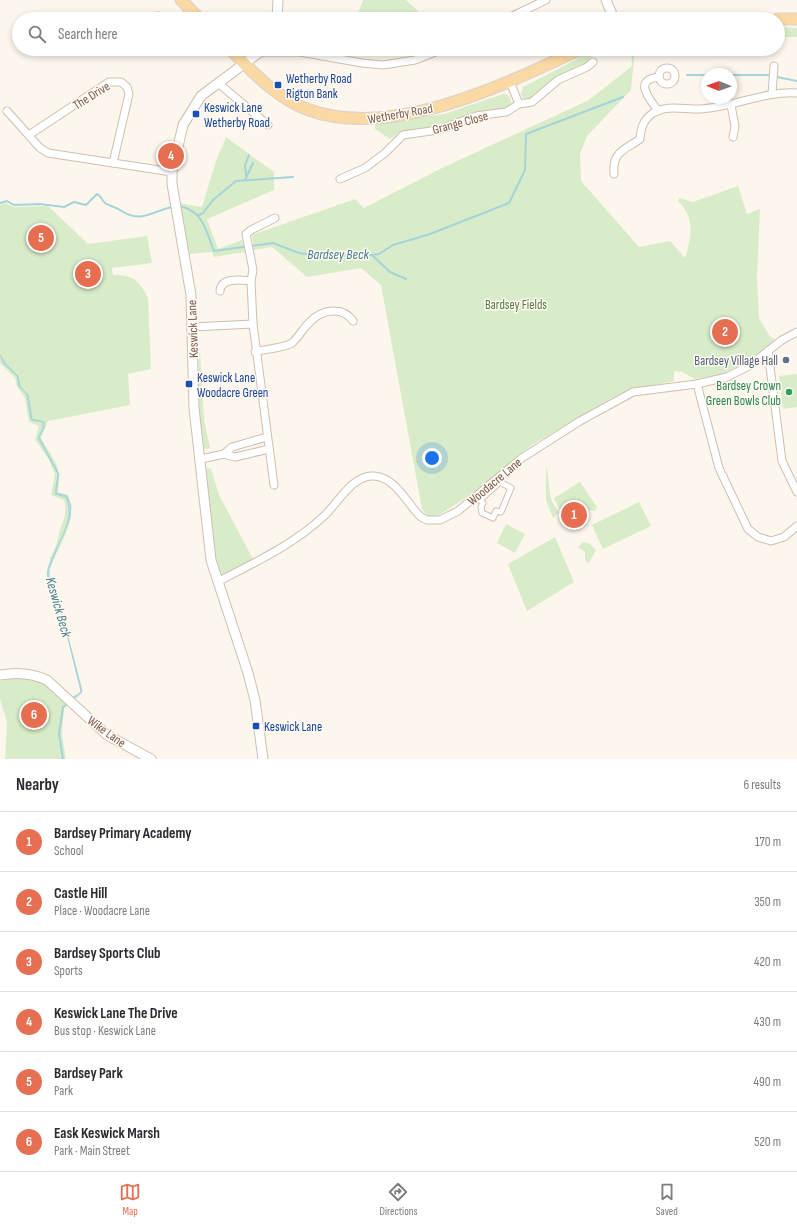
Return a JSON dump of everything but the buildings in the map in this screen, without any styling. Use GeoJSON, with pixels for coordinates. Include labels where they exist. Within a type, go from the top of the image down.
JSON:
{"type":"FeatureCollection","features":[{"type":"Feature","properties":{"kind":"main road"},"geometry":{"type":"LineString","coordinates":[[181,0],[191,10]]}},
{"type":"Feature","properties":{"kind":"main road"},"geometry":{"type":"LineString","coordinates":[[785,19],[797,19]]}},
{"type":"Feature","properties":{"kind":"main road","name":"Wetherby Road"},"geometry":{"type":"LineString","coordinates":[[237,56],[291,102],[308,110],[344,118],[382,118],[438,106],[510,82],[566,56]]}},
{"type":"Feature","properties":{"kind":"street"},"geometry":{"type":"LineString","coordinates":[[277,12],[278,0]]}},
{"type":"Feature","properties":{"kind":"street"},"geometry":{"type":"LineString","coordinates":[[521,12],[546,0]]}},
{"type":"Feature","properties":{"kind":"street"},"geometry":{"type":"LineString","coordinates":[[606,0],[611,12]]}},
{"type":"Feature","properties":{"kind":"street","name":"Keswick Lane"},"geometry":{"type":"LineString","coordinates":[[254,56],[201,96],[183,125],[172,172],[175,206],[191,295],[194,408],[201,459],[211,560],[217,582],[237,634],[248,672],[256,708],[263,759]]}},
{"type":"Feature","properties":{"kind":"street"},"geometry":{"type":"LineString","coordinates":[[323,56],[362,63],[383,64],[415,60],[425,56]]}},
{"type":"Feature","properties":{"kind":"street","name":"Grange Close"},"geometry":{"type":"LineString","coordinates":[[340,179],[365,168],[385,153],[403,135],[438,130],[476,116],[506,112],[519,104],[532,102],[558,80],[587,67],[594,62]]}},
{"type":"Feature","properties":{"kind":"street"},"geometry":{"type":"LineString","coordinates":[[772,94],[774,69]]}},
{"type":"Feature","properties":{"kind":"street"},"geometry":{"type":"LineString","coordinates":[[658,111],[647,98],[645,89],[648,81],[652,78],[660,77]]}},
{"type":"Feature","properties":{"kind":"street","name":"The Drive"},"geometry":{"type":"LineString","coordinates":[[30,135],[109,82],[121,82],[127,87],[129,94],[113,163]]}},
{"type":"Feature","properties":{"kind":"street"},"geometry":{"type":"LineString","coordinates":[[510,82],[519,104]]}},
{"type":"Feature","properties":{"kind":"street"},"geometry":{"type":"LineString","coordinates":[[218,83],[268,125]]}},
{"type":"Feature","properties":{"kind":"street"},"geometry":{"type":"LineString","coordinates":[[737,103],[772,94],[797,93]]}},
{"type":"Feature","properties":{"kind":"street"},"geometry":{"type":"LineString","coordinates":[[614,174],[614,164],[617,155],[624,148],[640,139],[641,127],[645,121],[658,111],[668,108],[711,108],[731,104],[734,122],[734,137]]}},
{"type":"Feature","properties":{"kind":"street"},"geometry":{"type":"LineString","coordinates":[[7,111],[40,148],[48,153],[172,172]]}},
{"type":"Feature","properties":{"kind":"street"},"geometry":{"type":"LineString","coordinates":[[274,485],[255,352],[251,281],[253,270],[247,242],[248,232],[275,218]]}},
{"type":"Feature","properties":{"kind":"street"},"geometry":{"type":"LineString","coordinates":[[220,291],[221,286],[224,283],[238,280],[251,281]]}},
{"type":"Feature","properties":{"kind":"street"},"geometry":{"type":"LineString","coordinates":[[255,352],[287,345],[299,335],[311,320],[328,312],[343,311],[348,314],[353,321]]}},
{"type":"Feature","properties":{"kind":"street"},"geometry":{"type":"LineString","coordinates":[[193,327],[253,324]]}},
{"type":"Feature","properties":{"kind":"street","name":"Woodacre Lane"},"geometry":{"type":"LineString","coordinates":[[217,582],[266,557],[294,540],[322,517],[359,478],[374,476],[390,481],[421,517],[427,520],[440,520],[458,512],[522,458],[580,420],[633,392],[697,384],[727,377],[749,366],[782,340],[797,332]]}},
{"type":"Feature","properties":{"kind":"street"},"geometry":{"type":"LineString","coordinates":[[768,351],[782,461],[797,492]]}},
{"type":"Feature","properties":{"kind":"street"},"geometry":{"type":"LineString","coordinates":[[697,384],[719,468],[748,529],[758,537],[771,541],[784,537],[796,529],[797,526]]}},
{"type":"Feature","properties":{"kind":"street"},"geometry":{"type":"LineString","coordinates":[[224,454],[232,447],[267,437]]}},
{"type":"Feature","properties":{"kind":"street"},"geometry":{"type":"LineString","coordinates":[[201,459],[224,454],[235,457],[269,449]]}},
{"type":"Feature","properties":{"kind":"street"},"geometry":{"type":"LineString","coordinates":[[500,482],[511,488],[501,512],[496,511],[493,518],[482,513],[480,507],[483,503],[480,500],[500,482]]}},
{"type":"Feature","properties":{"kind":"street","name":"Wike Lane"},"geometry":{"type":"LineString","coordinates":[[0,675],[22,674],[39,677],[53,685],[107,735],[151,759]]}},
{"type":"Feature","properties":{"kind":"green space"},"geometry":{"type":"Polygon","coordinates":[[[363,0],[406,0],[419,12],[359,12],[363,0]]]}},
{"type":"Feature","properties":{"kind":"green space"},"geometry":{"type":"Polygon","coordinates":[[[785,27],[797,28],[797,37],[785,37],[785,27]]]}},
{"type":"Feature","properties":{"kind":"green space"},"geometry":{"type":"Polygon","coordinates":[[[583,56],[592,56],[586,63],[558,76],[528,101],[523,98],[521,94],[523,87],[583,56]]]}},
{"type":"Feature","properties":{"kind":"green space","name":"Bardsey Fields"},"geometry":{"type":"Polygon","coordinates":[[[631,56],[634,56],[631,90],[587,136],[580,154],[581,181],[639,247],[670,241],[685,258],[690,235],[690,221],[683,207],[678,201],[679,198],[693,202],[738,186],[747,214],[760,209],[757,279],[759,318],[769,335],[775,340],[749,361],[720,375],[695,379],[682,372],[674,371],[674,381],[629,390],[610,399],[532,445],[472,494],[439,515],[429,517],[422,509],[381,285],[361,268],[307,277],[272,247],[254,250],[252,235],[355,199],[364,208],[442,168],[589,100],[632,66],[631,56]]]}},
{"type":"Feature","properties":{"kind":"green space"},"geometry":{"type":"Polygon","coordinates":[[[503,94],[508,95],[511,99],[511,106],[439,127],[400,132],[390,139],[375,129],[375,124],[444,114],[503,94]]]}},
{"type":"Feature","properties":{"kind":"green space"},"geometry":{"type":"Polygon","coordinates":[[[226,137],[274,172],[274,190],[207,219],[218,249],[242,240],[245,252],[214,257],[212,252],[189,254],[179,203],[202,207],[216,161],[226,137]]]}},
{"type":"Feature","properties":{"kind":"green space"},"geometry":{"type":"Polygon","coordinates":[[[5,203],[14,207],[48,206],[88,244],[147,236],[152,263],[112,268],[113,275],[126,276],[135,280],[142,287],[148,298],[151,369],[128,374],[130,405],[48,421],[41,438],[56,463],[59,473],[39,437],[44,428],[44,422],[32,419],[28,395],[20,386],[18,375],[5,363],[0,355],[0,205],[5,203]]]}},
{"type":"Feature","properties":{"kind":"green space"},"geometry":{"type":"Polygon","coordinates":[[[199,352],[204,420],[210,448],[207,449],[204,448],[202,442],[198,402],[199,352]]]}},
{"type":"Feature","properties":{"kind":"green space"},"geometry":{"type":"Polygon","coordinates":[[[0,357],[4,364],[17,376],[19,386],[27,395],[31,419],[43,422],[43,428],[38,438],[58,474],[55,493],[66,496],[69,512],[68,520],[53,559],[49,559],[55,549],[64,516],[64,500],[51,495],[55,474],[49,460],[35,439],[39,426],[29,422],[25,398],[17,387],[15,378],[0,363],[0,357]]]}},
{"type":"Feature","properties":{"kind":"green space","name":"Bardsey Crown Green Bowls Club"},"geometry":{"type":"Polygon","coordinates":[[[797,374],[797,407],[783,409],[779,376],[797,374]]]}},
{"type":"Feature","properties":{"kind":"green space"},"geometry":{"type":"Polygon","coordinates":[[[546,466],[550,496],[559,512],[553,518],[546,500],[546,466]]]}},
{"type":"Feature","properties":{"kind":"green space"},"geometry":{"type":"Polygon","coordinates":[[[208,468],[211,469],[219,495],[253,559],[223,574],[220,573],[215,559],[205,471],[208,468]]]}},
{"type":"Feature","properties":{"kind":"green space"},"geometry":{"type":"Polygon","coordinates":[[[59,475],[58,492],[68,495],[70,504],[67,496],[56,493],[59,475]]]}},
{"type":"Feature","properties":{"kind":"green space"},"geometry":{"type":"Polygon","coordinates":[[[580,482],[597,507],[595,511],[586,510],[580,513],[576,507],[562,514],[554,498],[580,482]]]}},
{"type":"Feature","properties":{"kind":"green space"},"geometry":{"type":"Polygon","coordinates":[[[639,502],[651,526],[603,549],[592,525],[639,502]]]}},
{"type":"Feature","properties":{"kind":"green space"},"geometry":{"type":"Polygon","coordinates":[[[71,510],[70,521],[68,529],[54,560],[70,518],[71,510]]]}},
{"type":"Feature","properties":{"kind":"green space"},"geometry":{"type":"Polygon","coordinates":[[[506,524],[525,534],[515,553],[497,543],[506,524]]]}},
{"type":"Feature","properties":{"kind":"green space"},"geometry":{"type":"Polygon","coordinates":[[[555,537],[574,582],[527,611],[508,564],[555,537]]]}},
{"type":"Feature","properties":{"kind":"green space"},"geometry":{"type":"Polygon","coordinates":[[[583,542],[589,543],[596,550],[589,563],[585,561],[585,552],[578,547],[583,542]]]}},
{"type":"Feature","properties":{"kind":"green space"},"geometry":{"type":"Polygon","coordinates":[[[17,677],[40,681],[52,689],[67,706],[64,709],[62,734],[66,759],[5,759],[7,722],[0,699],[0,681],[17,677]]]}},
{"type":"Feature","properties":{"kind":"water"},"geometry":{"type":"Polygon","coordinates":[[[0,355],[5,363],[18,376],[20,386],[28,395],[32,419],[44,422],[44,428],[39,437],[59,474],[56,493],[67,496],[71,506],[70,518],[67,524],[69,507],[66,497],[55,494],[58,474],[38,438],[43,428],[43,422],[31,420],[27,395],[19,386],[17,376],[4,364],[0,355]]]}},
{"type":"Feature","properties":{"kind":"water"},"geometry":{"type":"Polygon","coordinates":[[[63,535],[49,569],[49,580],[47,573],[63,535]]]}},
{"type":"Feature","properties":{"kind":"water"},"geometry":{"type":"Polygon","coordinates":[[[56,593],[57,595],[82,692],[74,699],[72,698],[81,692],[56,593]]]}},
{"type":"Feature","properties":{"kind":"waterway","name":"Keswick Beck"},"geometry":{"type":"LineString","coordinates":[[687,75],[701,75]]}},
{"type":"Feature","properties":{"kind":"waterway","name":"Keswick Beck"},"geometry":{"type":"LineString","coordinates":[[737,75],[767,75],[797,81]]}},
{"type":"Feature","properties":{"kind":"waterway","name":"Bardsey Beck"},"geometry":{"type":"LineString","coordinates":[[179,206],[187,208],[199,217],[206,229],[214,251],[273,243],[299,253],[324,256],[379,254],[393,245],[430,234],[509,203],[525,170],[526,134],[623,97]]}},
{"type":"Feature","properties":{"kind":"waterway"},"geometry":{"type":"LineString","coordinates":[[246,175],[245,165],[249,155]]}},
{"type":"Feature","properties":{"kind":"waterway"},"geometry":{"type":"LineString","coordinates":[[245,180],[253,163]]}},
{"type":"Feature","properties":{"kind":"waterway"},"geometry":{"type":"LineString","coordinates":[[199,215],[203,213],[213,200],[236,181],[293,177]]}},
{"type":"Feature","properties":{"kind":"waterway","name":"Bardsey Beck"},"geometry":{"type":"LineString","coordinates":[[0,203],[7,201],[14,205],[40,204],[64,207],[74,202],[86,205],[97,194],[105,203],[134,216],[146,216],[172,207]]}},
{"type":"Feature","properties":{"kind":"waterway"},"geometry":{"type":"LineString","coordinates":[[372,255],[390,272],[406,279]]}},
{"type":"Feature","properties":{"kind":"waterway","name":"Keswick Beck"},"geometry":{"type":"LineString","coordinates":[[63,759],[59,734],[63,707],[66,705]]}},
{"type":"Feature","properties":{"kind":"place","name":"Wetherby Road Rigton Bank"},"geometry":{"type":"Point","coordinates":[278,85]}},
{"type":"Feature","properties":{"kind":"place","name":"Keswick Lane Wetherby Road"},"geometry":{"type":"Point","coordinates":[196,114]}},
{"type":"Feature","properties":{"kind":"place","name":"Keswick Lane The Drive"},"geometry":{"type":"Point","coordinates":[171,156]}},
{"type":"Feature","properties":{"kind":"place","name":"Bardsey Park"},"geometry":{"type":"Point","coordinates":[41,238]}},
{"type":"Feature","properties":{"kind":"place","name":"Bardsey Sports Club"},"geometry":{"type":"Point","coordinates":[88,274]}},
{"type":"Feature","properties":{"kind":"place","name":"Castle Hill"},"geometry":{"type":"Point","coordinates":[725,332]}},
{"type":"Feature","properties":{"kind":"place","name":"Bardsey Village Hall"},"geometry":{"type":"Point","coordinates":[786,360]}},
{"type":"Feature","properties":{"kind":"place","name":"Keswick Lane Woodacre Green"},"geometry":{"type":"Point","coordinates":[189,384]}},
{"type":"Feature","properties":{"kind":"place","name":"Bardsey Crown Green Bowls Club"},"geometry":{"type":"Point","coordinates":[789,392]}},
{"type":"Feature","properties":{"kind":"place","name":"Bardsey Primary Academy"},"geometry":{"type":"Point","coordinates":[574,515]}},
{"type":"Feature","properties":{"kind":"place","name":"Eask Keswick Marsh"},"geometry":{"type":"Point","coordinates":[34,715]}},
{"type":"Feature","properties":{"kind":"place","name":"Keswick Lane"},"geometry":{"type":"Point","coordinates":[256,726]}}]}
